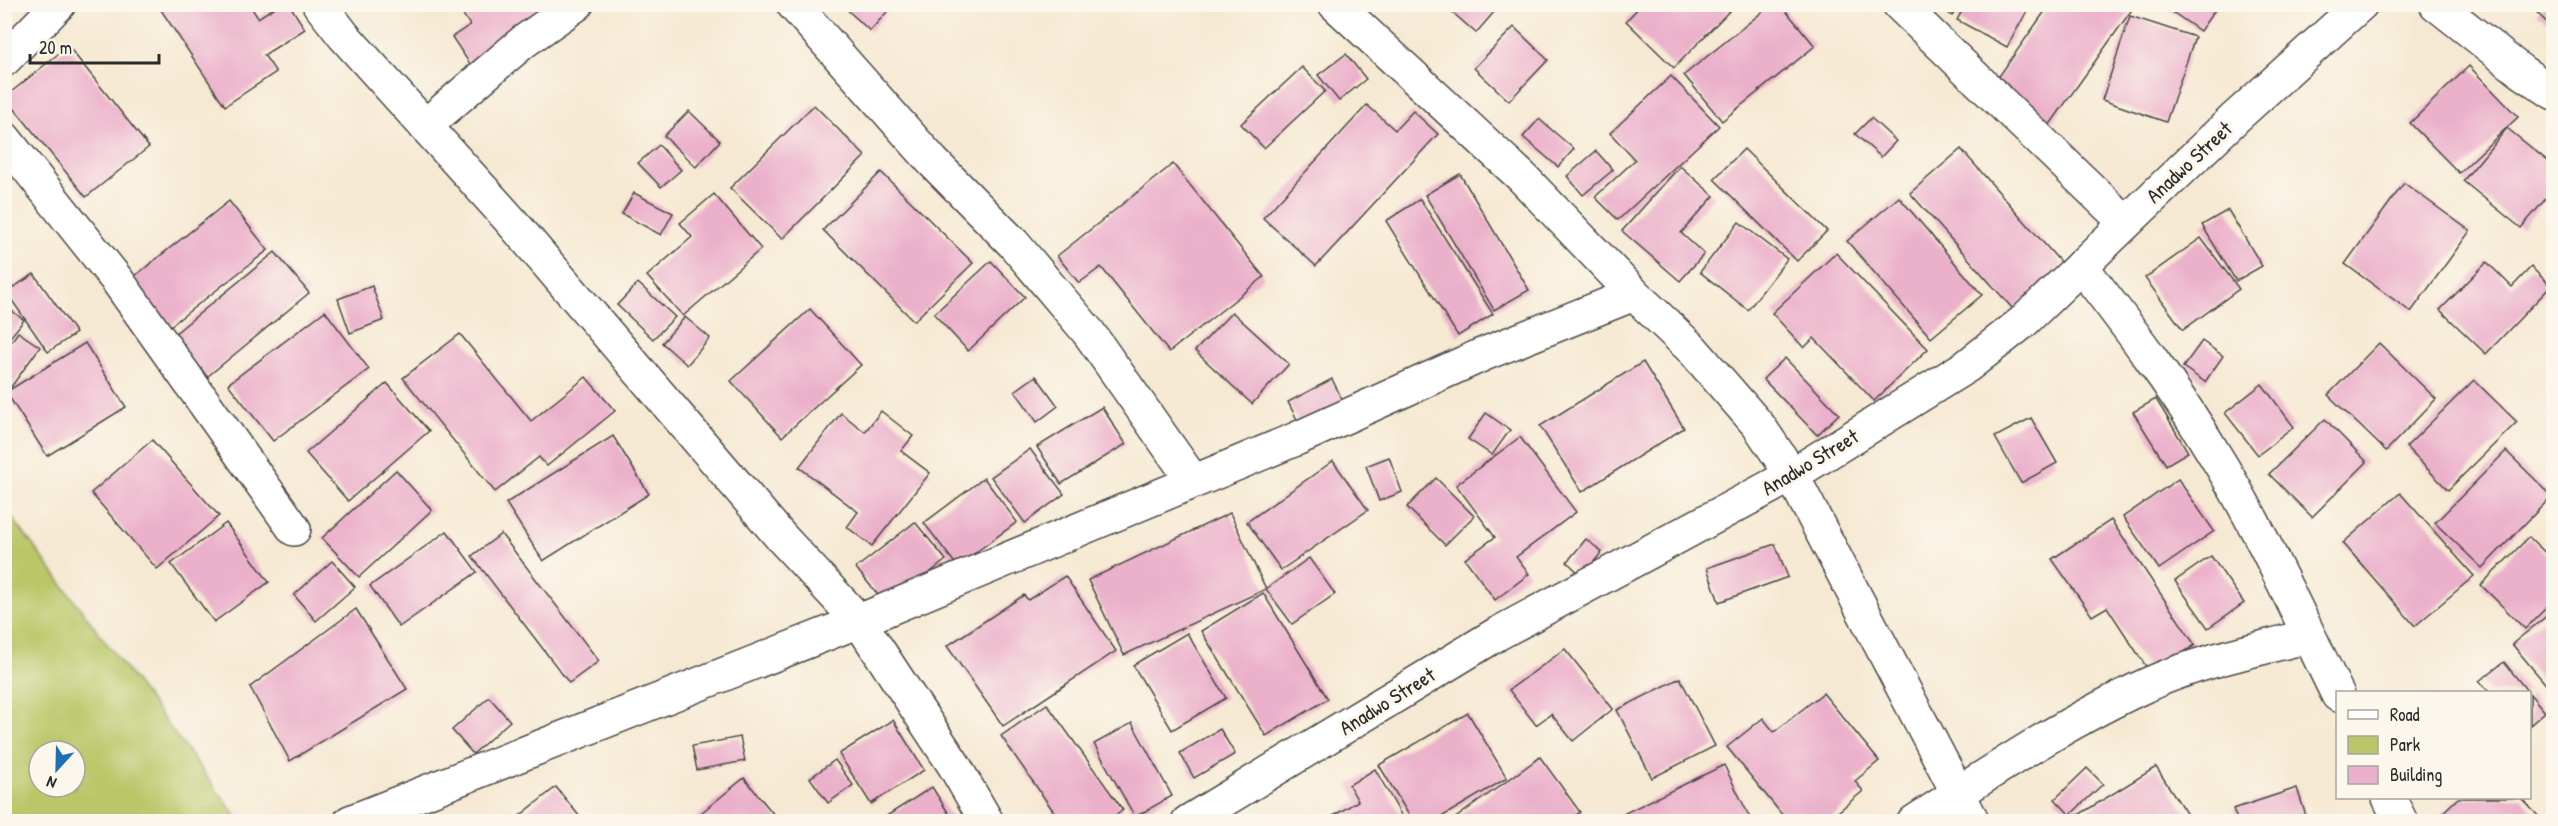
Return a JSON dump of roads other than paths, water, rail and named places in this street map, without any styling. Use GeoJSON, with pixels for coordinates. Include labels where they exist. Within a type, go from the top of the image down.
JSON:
{"type":"FeatureCollection","features":[{"type":"Feature","properties":{"kind":"street"},"geometry":{"type":"LineString","coordinates":[[7,50],[59,4]]}},
{"type":"Feature","properties":{"kind":"street"},"geometry":{"type":"LineString","coordinates":[[319,4],[344,36],[511,221],[773,528],[859,621],[954,765],[987,822]]}},
{"type":"Feature","properties":{"kind":"street"},"geometry":{"type":"LineString","coordinates":[[425,126],[523,42],[577,4]]}},
{"type":"Feature","properties":{"kind":"street"},"geometry":{"type":"LineString","coordinates":[[792,4],[933,162],[1013,243],[1089,333],[1193,482]]}},
{"type":"Feature","properties":{"kind":"street"},"geometry":{"type":"LineString","coordinates":[[1335,4],[1522,177],[1634,294],[1693,350],[1759,426],[1792,475],[1973,822]]}},
{"type":"Feature","properties":{"kind":"street"},"geometry":{"type":"LineString","coordinates":[[1899,4],[2125,222]]}},
{"type":"Feature","properties":{"kind":"street","name":"Anadwo Street"},"geometry":{"type":"LineString","coordinates":[[1188,822],[1497,634],[1792,475],[1967,366],[2023,322],[2125,222],[2361,4]]}},
{"type":"Feature","properties":{"kind":"street"},"geometry":{"type":"LineString","coordinates":[[2436,4],[2522,72],[2553,93]]}},
{"type":"Feature","properties":{"kind":"street"},"geometry":{"type":"LineString","coordinates":[[4,138],[117,280],[294,529]]}},
{"type":"Feature","properties":{"kind":"street"},"geometry":{"type":"LineString","coordinates":[[2081,266],[2146,351],[2214,452],[2266,546],[2336,693]]}},
{"type":"Feature","properties":{"kind":"street"},"geometry":{"type":"LineString","coordinates":[[350,822],[859,621],[1296,439],[1484,354],[1634,294]]}},
{"type":"Feature","properties":{"kind":"street"},"geometry":{"type":"LineString","coordinates":[[1914,822],[2076,719],[2153,682],[2212,662],[2308,636]]}},
{"type":"Feature","properties":{"kind":"street"},"geometry":{"type":"LineString","coordinates":[[2390,799],[2401,822]]}}]}
